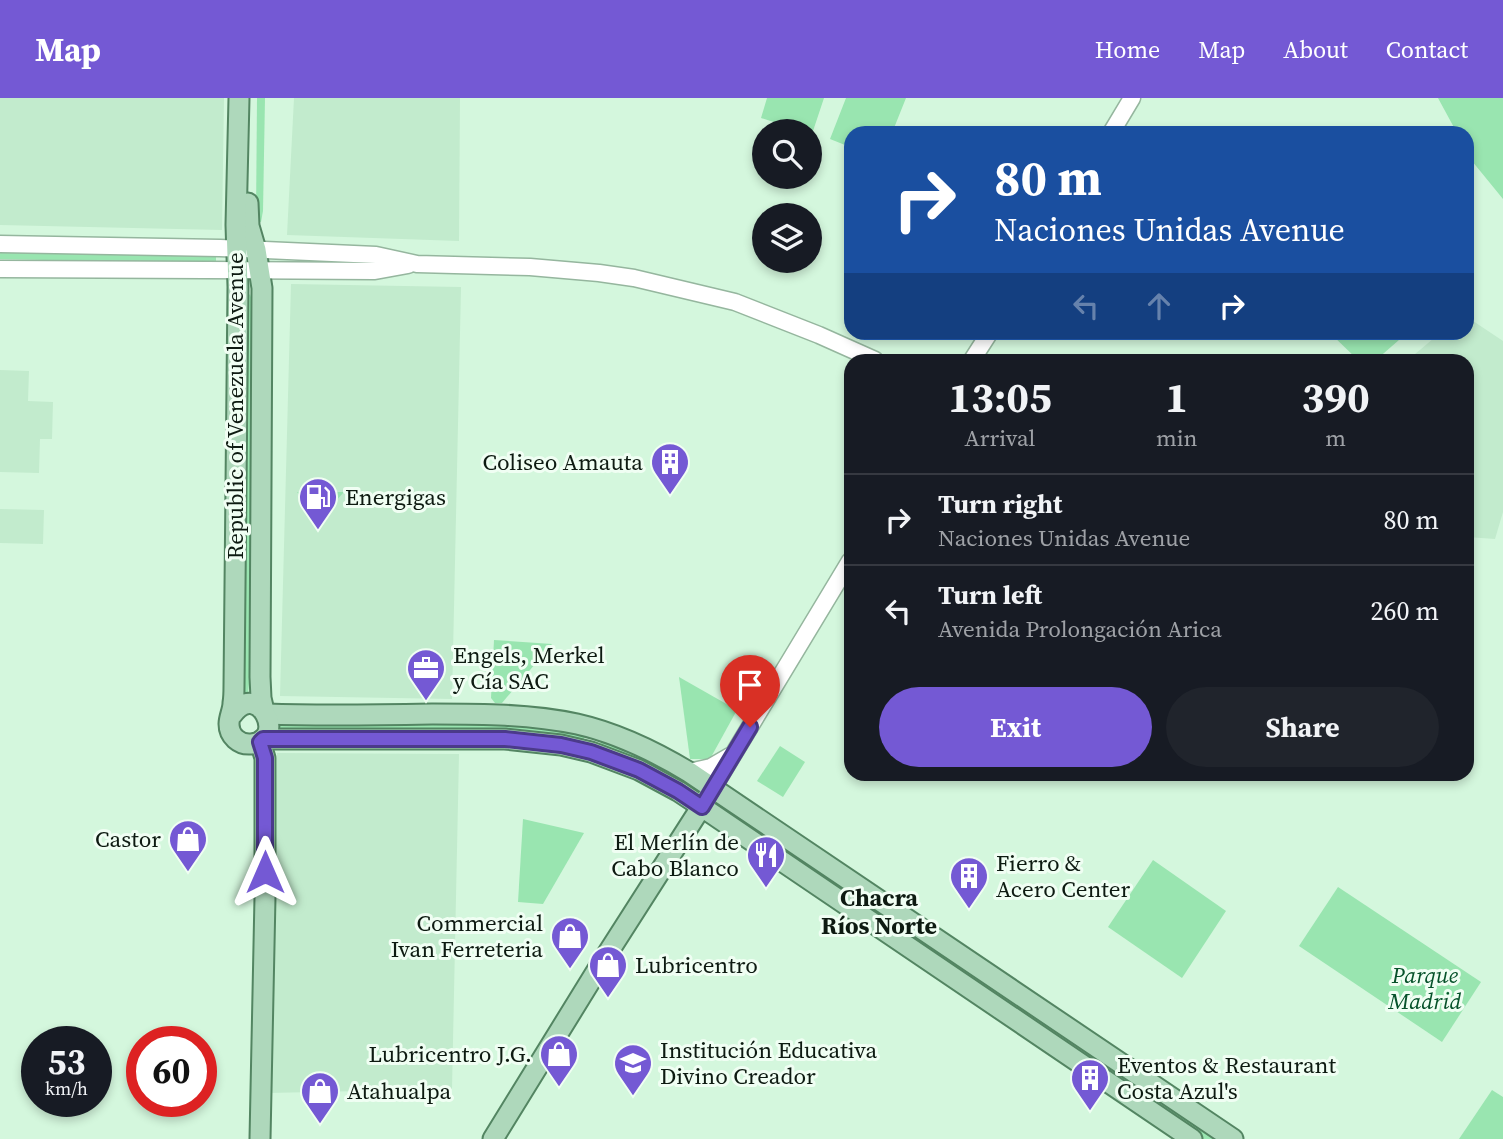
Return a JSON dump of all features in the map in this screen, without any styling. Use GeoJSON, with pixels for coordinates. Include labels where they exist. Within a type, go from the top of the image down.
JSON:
{"type":"FeatureCollection","features":[{"type":"Feature","properties":{"kind":"main road","name":"Republic of Venezuela Avenue"},"geometry":{"type":"LineString","coordinates":[[239,98],[247,250],[260,271],[262,310],[260,677],[265,712]]}},
{"type":"Feature","properties":{"kind":"main road","name":"Republic of Venezuela Avenue"},"geometry":{"type":"LineString","coordinates":[[232,715],[237,271],[247,250],[249,226],[250,98]]}},
{"type":"Feature","properties":{"kind":"main road"},"geometry":{"type":"LineString","coordinates":[[260,677],[276,703],[300,715]]}},
{"type":"Feature","properties":{"kind":"main road"},"geometry":{"type":"LineString","coordinates":[[1192,1139],[702,807],[639,770],[591,752],[561,745],[505,739],[261,740],[246,744],[234,737],[229,726],[232,715],[237,708],[253,704],[265,712],[300,715],[517,716],[595,729],[649,750],[690,772],[1233,1139]]}},
{"type":"Feature","properties":{"kind":"main road"},"geometry":{"type":"LineString","coordinates":[[265,712],[269,724],[261,740],[265,758],[265,872]]}},
{"type":"Feature","properties":{"kind":"main road"},"geometry":{"type":"LineString","coordinates":[[591,752],[595,729]]}},
{"type":"Feature","properties":{"kind":"main road"},"geometry":{"type":"LineString","coordinates":[[493,1139],[713,788]]}},
{"type":"Feature","properties":{"kind":"main road"},"geometry":{"type":"LineString","coordinates":[[260,1139],[265,897]]}},
{"type":"Feature","properties":{"kind":"street"},"geometry":{"type":"LineString","coordinates":[[1115,126],[1132,98]]}},
{"type":"Feature","properties":{"kind":"street"},"geometry":{"type":"LineString","coordinates":[[0,244],[376,255],[417,264],[571,270],[646,281],[735,302],[819,334],[862,354]]}},
{"type":"Feature","properties":{"kind":"street"},"geometry":{"type":"LineString","coordinates":[[0,269],[375,271],[417,264]]}},
{"type":"Feature","properties":{"kind":"street"},"geometry":{"type":"LineString","coordinates":[[713,788],[844,571]]}},
{"type":"Feature","properties":{"kind":"street"},"geometry":{"type":"LineString","coordinates":[[690,772],[711,767],[737,750]]}},
{"type":"Feature","properties":{"kind":"shaded area"},"geometry":{"type":"Polygon","coordinates":[[[0,98],[224,98],[222,230],[0,225],[0,98]]]}},
{"type":"Feature","properties":{"kind":"shaded area"},"geometry":{"type":"Polygon","coordinates":[[[294,98],[460,98],[459,241],[287,235],[294,98]]]}},
{"type":"Feature","properties":{"kind":"shaded area"},"geometry":{"type":"Polygon","coordinates":[[[291,284],[461,287],[452,699],[280,696],[291,284]]]}},
{"type":"Feature","properties":{"kind":"shaded area"},"geometry":{"type":"Polygon","coordinates":[[[1474,322],[1503,341],[1503,512],[1495,539],[1474,538],[1474,354],[1415,354],[1432,340],[1474,340],[1474,322]]]}},
{"type":"Feature","properties":{"kind":"shaded area"},"geometry":{"type":"Polygon","coordinates":[[[0,370],[29,371],[28,401],[53,402],[52,439],[40,439],[39,473],[0,472],[0,370]]]}},
{"type":"Feature","properties":{"kind":"shaded area"},"geometry":{"type":"Polygon","coordinates":[[[0,509],[44,510],[43,544],[0,543],[0,509]]]}},
{"type":"Feature","properties":{"kind":"shaded area"},"geometry":{"type":"Polygon","coordinates":[[[277,753],[459,754],[452,1089],[268,1093],[277,753]]]}},
{"type":"Feature","properties":{"kind":"green space"},"geometry":{"type":"Polygon","coordinates":[[[257,98],[265,98],[261,222],[257,221],[256,216],[257,98]]]}},
{"type":"Feature","properties":{"kind":"green space"},"geometry":{"type":"Polygon","coordinates":[[[767,98],[824,98],[817,119],[761,118],[767,98]]]}},
{"type":"Feature","properties":{"kind":"green space"},"geometry":{"type":"Polygon","coordinates":[[[846,98],[906,98],[895,126],[844,126],[844,145],[830,139],[846,98]]]}},
{"type":"Feature","properties":{"kind":"green space"},"geometry":{"type":"Polygon","coordinates":[[[1438,98],[1503,98],[1503,199],[1474,163],[1474,126],[1453,126],[1438,98]]]}},
{"type":"Feature","properties":{"kind":"green space"},"geometry":{"type":"Polygon","coordinates":[[[0,250],[216,256],[216,264],[0,259],[0,250]]]}},
{"type":"Feature","properties":{"kind":"green space"},"geometry":{"type":"Polygon","coordinates":[[[250,294],[254,315],[249,684],[248,694],[244,698],[244,310],[250,294]]]}},
{"type":"Feature","properties":{"kind":"green space"},"geometry":{"type":"Polygon","coordinates":[[[1337,340],[1399,340],[1383,354],[1352,354],[1337,340]]]}},
{"type":"Feature","properties":{"kind":"green space"},"geometry":{"type":"Polygon","coordinates":[[[297,492],[344,492],[333,504],[307,504],[297,492]]]}},
{"type":"Feature","properties":{"kind":"green space"},"geometry":{"type":"Polygon","coordinates":[[[494,640],[552,644],[502,703],[495,703],[491,698],[494,640]]]}},
{"type":"Feature","properties":{"kind":"green space"},"geometry":{"type":"Polygon","coordinates":[[[679,677],[737,710],[710,759],[690,759],[679,677]]]}},
{"type":"Feature","properties":{"kind":"green space"},"geometry":{"type":"Polygon","coordinates":[[[278,722],[530,725],[584,735],[584,741],[281,730],[276,729],[278,722]]]}},
{"type":"Feature","properties":{"kind":"green space"},"geometry":{"type":"Polygon","coordinates":[[[604,739],[661,766],[660,768],[600,745],[604,739]]]}},
{"type":"Feature","properties":{"kind":"green space"},"geometry":{"type":"Polygon","coordinates":[[[780,746],[805,762],[783,797],[757,781],[780,746]]]}},
{"type":"Feature","properties":{"kind":"green space"},"geometry":{"type":"Polygon","coordinates":[[[717,802],[909,931],[906,934],[897,929],[713,803],[717,802]]]}},
{"type":"Feature","properties":{"kind":"green space"},"geometry":{"type":"Polygon","coordinates":[[[523,819],[584,833],[543,904],[518,902],[523,819]]]}},
{"type":"Feature","properties":{"kind":"green space"},"geometry":{"type":"Polygon","coordinates":[[[1153,860],[1226,911],[1182,978],[1108,927],[1153,860]]]}},
{"type":"Feature","properties":{"kind":"green space","name":"Parque Madrid"},"geometry":{"type":"Polygon","coordinates":[[[1338,887],[1481,982],[1442,1042],[1299,946],[1338,887]]]}},
{"type":"Feature","properties":{"kind":"green space"},"geometry":{"type":"Polygon","coordinates":[[[1029,1022],[1075,1049],[1100,1059],[1217,1139],[1202,1139],[1029,1022]]]}},
{"type":"Feature","properties":{"kind":"green space"},"geometry":{"type":"Polygon","coordinates":[[[1492,1090],[1503,1097],[1503,1139],[1459,1139],[1492,1090]]]}},
{"type":"Feature","properties":{"kind":"place","name":"Coliseo Amauta"},"geometry":{"type":"Point","coordinates":[670,496]}},
{"type":"Feature","properties":{"kind":"place","name":"Energigas"},"geometry":{"type":"Point","coordinates":[318,531]}},
{"type":"Feature","properties":{"kind":"place","name":"Engels, Merkel y Cía SAC"},"geometry":{"type":"Point","coordinates":[426,702]}},
{"type":"Feature","properties":{"kind":"place","name":"Castor"},"geometry":{"type":"Point","coordinates":[188,873]}},
{"type":"Feature","properties":{"kind":"place","name":"El Merlín de Cabo Blanco"},"geometry":{"type":"Point","coordinates":[766,889]}},
{"type":"Feature","properties":{"kind":"place","name":"Fierro & Acero Center"},"geometry":{"type":"Point","coordinates":[969,910]}},
{"type":"Feature","properties":{"kind":"place","name":"Commercial Ivan Ferreteria"},"geometry":{"type":"Point","coordinates":[570,970]}},
{"type":"Feature","properties":{"kind":"place","name":"Lubricentro"},"geometry":{"type":"Point","coordinates":[608,999]}},
{"type":"Feature","properties":{"kind":"place","name":"Lubricentro J.G."},"geometry":{"type":"Point","coordinates":[559,1088]}},
{"type":"Feature","properties":{"kind":"place","name":"Institución Educativa Divino Creador"},"geometry":{"type":"Point","coordinates":[633,1097]}},
{"type":"Feature","properties":{"kind":"place","name":"Eventos & Restaurant Costa Azul's"},"geometry":{"type":"Point","coordinates":[1090,1112]}},
{"type":"Feature","properties":{"kind":"place","name":"Atahualpa"},"geometry":{"type":"Point","coordinates":[320,1125]}},
{"type":"Feature","properties":{"kind":"district","name":"Chacra Ríos Norte"},"geometry":{"type":"Point","coordinates":[879,911]}},
{"type":"Feature","properties":{"kind":"route"},"geometry":{"type":"LineString","coordinates":[[265,872],[265,758],[260,742],[263,739],[505,739],[561,745],[591,752],[639,770],[702,807],[750,727]]}}]}
